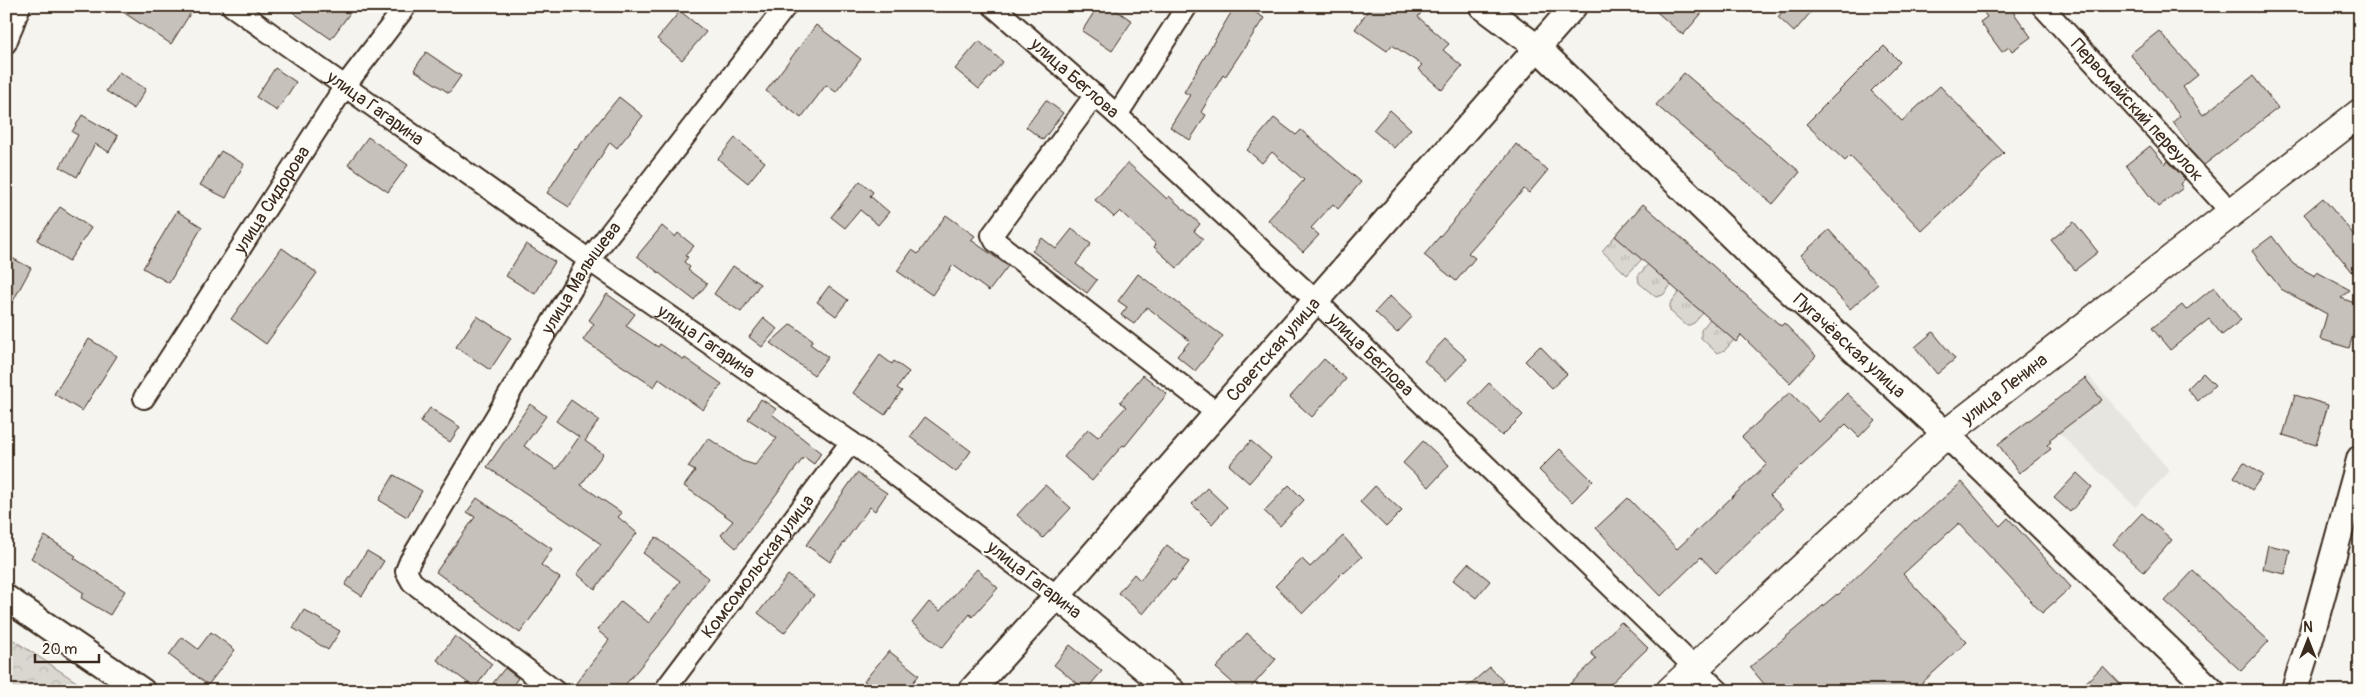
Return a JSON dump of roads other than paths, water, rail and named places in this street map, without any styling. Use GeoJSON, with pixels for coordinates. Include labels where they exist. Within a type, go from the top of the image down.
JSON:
{"type":"FeatureCollection","features":[{"type":"Feature","properties":{"kind":"main road","name":"улица Ленина"},"geometry":{"type":"LineString","coordinates":[[1670,691],[1946,434],[2360,113]]}},
{"type":"Feature","properties":{"kind":"street"},"geometry":{"type":"LineString","coordinates":[[6,43],[20,6]]}},
{"type":"Feature","properties":{"kind":"street","name":"улица Гагарина"},"geometry":{"type":"LineString","coordinates":[[232,6],[589,260],[851,442],[1057,596],[1172,691]]}},
{"type":"Feature","properties":{"kind":"street","name":"улица Сидорова"},"geometry":{"type":"LineString","coordinates":[[144,398],[345,86],[406,6]]}},
{"type":"Feature","properties":{"kind":"street","name":"улица Малышева"},"geometry":{"type":"LineString","coordinates":[[555,691],[412,582],[406,571],[410,561],[589,260],[786,6]]}},
{"type":"Feature","properties":{"kind":"street","name":"улица Беглова"},"geometry":{"type":"LineString","coordinates":[[993,6],[1118,115],[1314,300],[1720,691]]}},
{"type":"Feature","properties":{"kind":"street"},"geometry":{"type":"LineString","coordinates":[[1118,115],[1187,6]]}},
{"type":"Feature","properties":{"kind":"street","name":"Пугачёвская улица"},"geometry":{"type":"LineString","coordinates":[[1482,6],[1538,48],[1757,261],[1946,434],[2212,691]]}},
{"type":"Feature","properties":{"kind":"street","name":"Советская улица"},"geometry":{"type":"LineString","coordinates":[[971,691],[1057,596],[1314,300],[1574,6]]}},
{"type":"Feature","properties":{"kind":"street","name":"Первомайский переулок"},"geometry":{"type":"LineString","coordinates":[[2042,6],[2232,213]]}},
{"type":"Feature","properties":{"kind":"street"},"geometry":{"type":"LineString","coordinates":[[1095,95],[992,235],[995,241],[1217,413]]}},
{"type":"Feature","properties":{"kind":"street","name":"Комсомольская улица"},"geometry":{"type":"LineString","coordinates":[[664,691],[851,442]]}},
{"type":"Feature","properties":{"kind":"street"},"geometry":{"type":"LineString","coordinates":[[2294,691],[2360,458]]}},
{"type":"Feature","properties":{"kind":"street"},"geometry":{"type":"LineString","coordinates":[[6,598],[142,691]]}}]}
